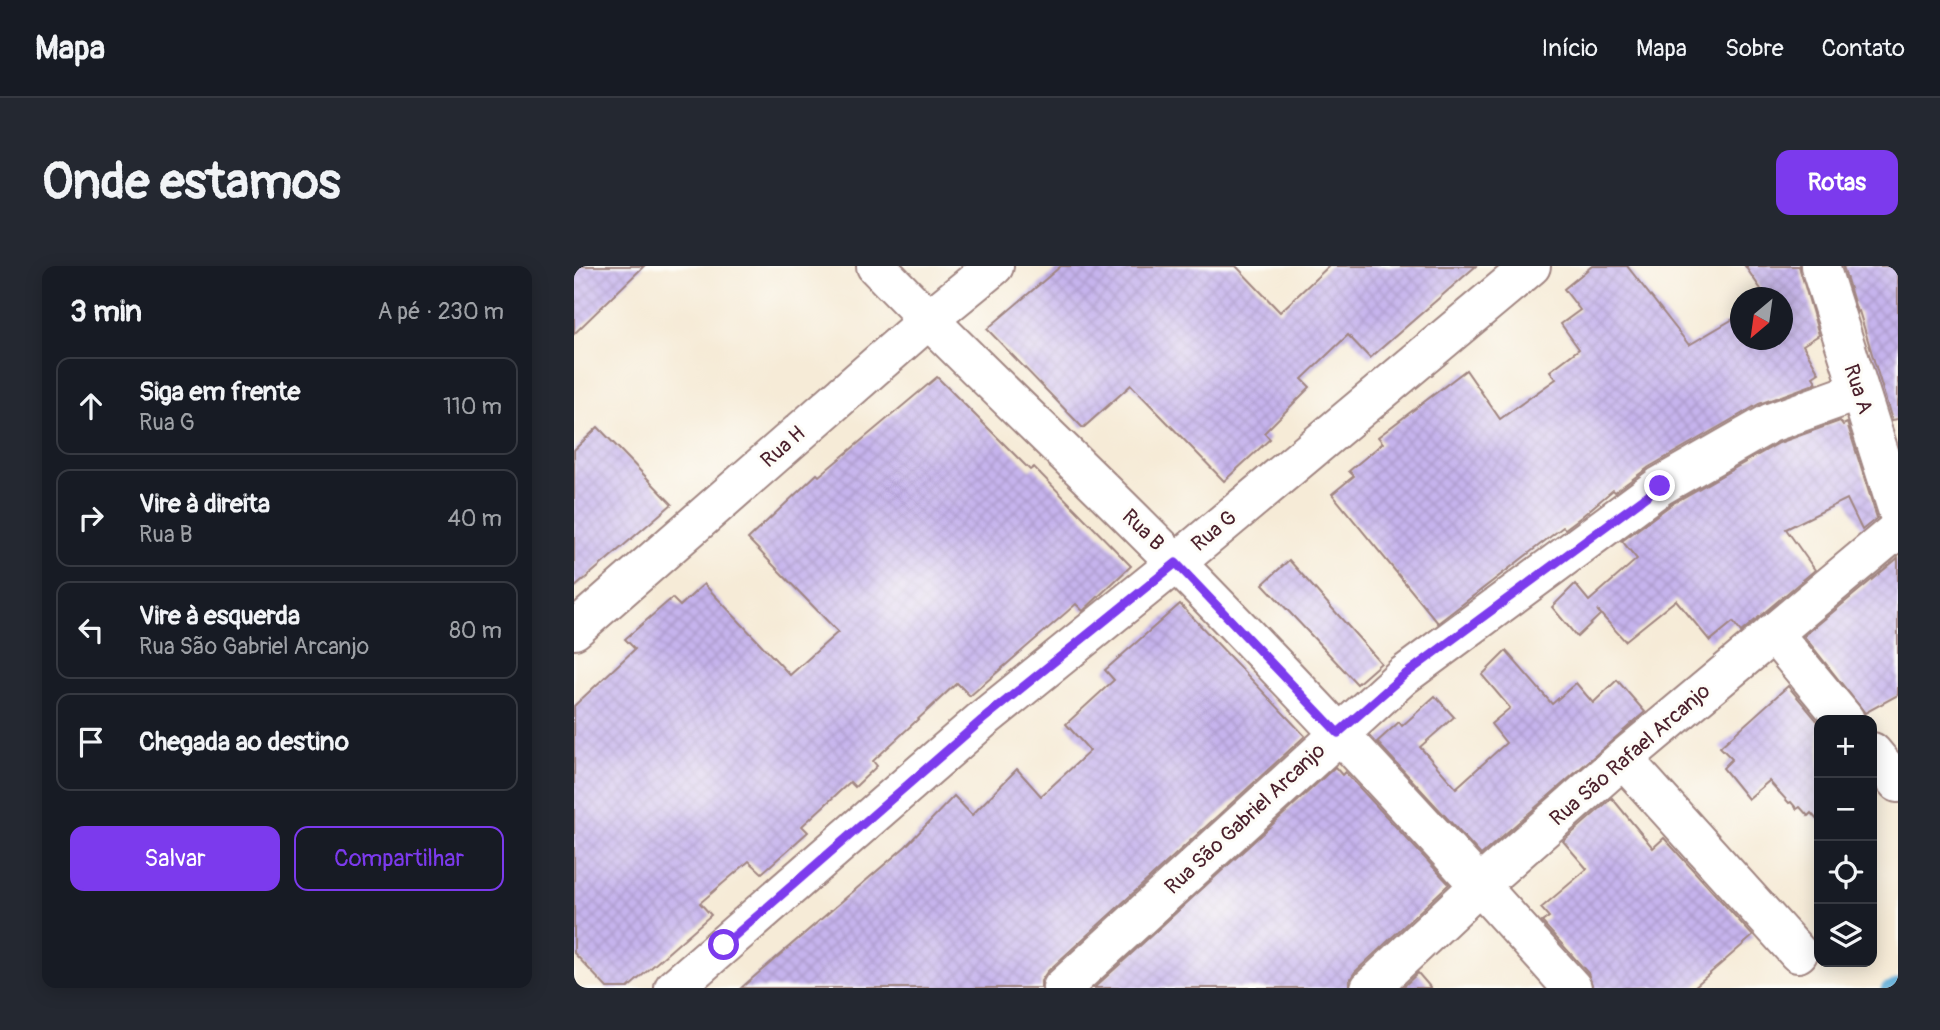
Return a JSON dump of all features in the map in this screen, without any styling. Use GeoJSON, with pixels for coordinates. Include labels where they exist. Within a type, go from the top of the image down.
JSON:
{"type":"FeatureCollection","features":[{"type":"Feature","properties":{"kind":"street","name":"Rua B"},"geometry":{"type":"LineString","coordinates":[[876,266],[1176,563],[1480,885],[1572,988]]}},
{"type":"Feature","properties":{"kind":"street","name":"Rua H"},"geometry":{"type":"LineString","coordinates":[[574,630],[928,320],[994,266]]}},
{"type":"Feature","properties":{"kind":"street","name":"Rua G"},"geometry":{"type":"LineString","coordinates":[[674,988],[982,720],[1176,563],[1531,266]]}},
{"type":"Feature","properties":{"kind":"street","name":"Rua A"},"geometry":{"type":"LineString","coordinates":[[1820,266],[1898,512]]}},
{"type":"Feature","properties":{"kind":"street","name":"Rua São Gabriel Arcanjo"},"geometry":{"type":"LineString","coordinates":[[1062,988],[1403,676],[1660,486],[1770,423],[1859,391]]}},
{"type":"Feature","properties":{"kind":"street","name":"Rua São Rafael Arcanjo"},"geometry":{"type":"LineString","coordinates":[[1370,988],[1480,885],[1623,759],[1898,529]]}},
{"type":"Feature","properties":{"kind":"street"},"geometry":{"type":"LineString","coordinates":[[1773,634],[1841,715]]}},
{"type":"Feature","properties":{"kind":"street"},"geometry":{"type":"LineString","coordinates":[[1877,758],[1898,783]]}},
{"type":"Feature","properties":{"kind":"street"},"geometry":{"type":"LineString","coordinates":[[1623,759],[1798,953]]}},
{"type":"Feature","properties":{"kind":"building"},"geometry":{"type":"Polygon","coordinates":[[[574,266],[644,266],[574,334],[574,266]]]}},
{"type":"Feature","properties":{"kind":"building"},"geometry":{"type":"Polygon","coordinates":[[[1061,266],[1236,266],[1280,312],[1329,266],[1476,266],[1370,358],[1348,335],[1302,379],[1310,387],[1264,433],[1270,439],[1224,481],[1131,385],[1083,428],[987,329],[1061,266]]]}},
{"type":"Feature","properties":{"kind":"building"},"geometry":{"type":"Polygon","coordinates":[[[1592,266],[1627,266],[1689,345],[1730,321],[1730,350],[1793,350],[1793,287],[1759,287],[1745,266],[1799,266],[1819,335],[1803,345],[1819,373],[1813,377],[1817,383],[1759,404],[1649,467],[1615,492],[1613,490],[1581,517],[1565,529],[1563,527],[1438,623],[1332,494],[1354,476],[1349,471],[1383,443],[1378,437],[1466,370],[1500,419],[1556,379],[1550,371],[1579,349],[1561,324],[1580,310],[1564,289],[1592,266]]]}},
{"type":"Feature","properties":{"kind":"building"},"geometry":{"type":"Polygon","coordinates":[[[1843,266],[1898,266],[1898,419],[1892,420],[1843,266]]]}},
{"type":"Feature","properties":{"kind":"building"},"geometry":{"type":"Polygon","coordinates":[[[937,377],[1030,470],[1034,467],[1131,566],[1083,611],[1076,604],[970,696],[957,683],[873,761],[877,766],[855,787],[850,782],[802,826],[808,832],[762,873],[749,861],[700,903],[711,915],[628,988],[607,988],[574,953],[574,706],[635,649],[625,639],[672,598],[680,606],[704,584],[790,675],[838,632],[748,539],[817,474],[819,476],[937,377]]]}},
{"type":"Feature","properties":{"kind":"building"},"geometry":{"type":"Polygon","coordinates":[[[1840,421],[1843,425],[1847,423],[1877,518],[1862,530],[1847,499],[1786,529],[1815,570],[1741,632],[1733,622],[1710,641],[1676,600],[1625,641],[1601,614],[1577,637],[1552,607],[1575,584],[1589,601],[1637,559],[1622,541],[1672,504],[1779,443],[1840,421]]]}},
{"type":"Feature","properties":{"kind":"building"},"geometry":{"type":"Polygon","coordinates":[[[598,427],[672,504],[574,588],[574,450],[598,427]]]}},
{"type":"Feature","properties":{"kind":"building"},"geometry":{"type":"Polygon","coordinates":[[[1898,558],[1898,695],[1865,713],[1804,636],[1898,558]]]}},
{"type":"Feature","properties":{"kind":"building"},"geometry":{"type":"Polygon","coordinates":[[[1289,560],[1381,663],[1357,684],[1263,584],[1289,560]]]}},
{"type":"Feature","properties":{"kind":"building"},"geometry":{"type":"Polygon","coordinates":[[[1180,604],[1305,736],[1047,972],[1041,981],[1041,988],[741,988],[906,846],[954,796],[972,815],[1017,769],[1041,796],[1090,751],[1066,724],[1114,680],[1105,670],[1180,604]]]}},
{"type":"Feature","properties":{"kind":"building"},"geometry":{"type":"Polygon","coordinates":[[[1506,651],[1552,704],[1576,683],[1593,703],[1617,680],[1645,712],[1481,855],[1377,742],[1399,722],[1402,726],[1435,696],[1454,717],[1420,747],[1456,788],[1506,743],[1491,724],[1510,708],[1482,675],[1506,651]]]}},
{"type":"Feature","properties":{"kind":"building"},"geometry":{"type":"Polygon","coordinates":[[[1788,686],[1814,717],[1814,816],[1811,813],[1808,816],[1800,807],[1797,809],[1789,803],[1769,781],[1748,799],[1723,768],[1732,759],[1720,747],[1788,686]]]}},
{"type":"Feature","properties":{"kind":"building"},"geometry":{"type":"Polygon","coordinates":[[[1335,767],[1342,775],[1345,772],[1449,884],[1355,972],[1349,981],[1349,988],[1094,988],[1335,767]]]}},
{"type":"Feature","properties":{"kind":"building"},"geometry":{"type":"Polygon","coordinates":[[[1612,798],[1653,848],[1664,838],[1753,936],[1693,988],[1593,988],[1588,973],[1542,922],[1549,917],[1541,908],[1587,869],[1563,841],[1612,798]]]}},
{"type":"Feature","properties":{"kind":"building"},"geometry":{"type":"Polygon","coordinates":[[[1418,973],[1431,988],[1402,988],[1418,973]]]}},
{"type":"Feature","properties":{"kind":"waterway"},"geometry":{"type":"LineString","coordinates":[[1886,988],[1898,983]]}},
{"type":"Feature","properties":{"kind":"route"},"geometry":{"type":"LineString","coordinates":[[724,945],[982,720],[1176,563],[1338,733],[1403,676],[1660,486]]}}]}
